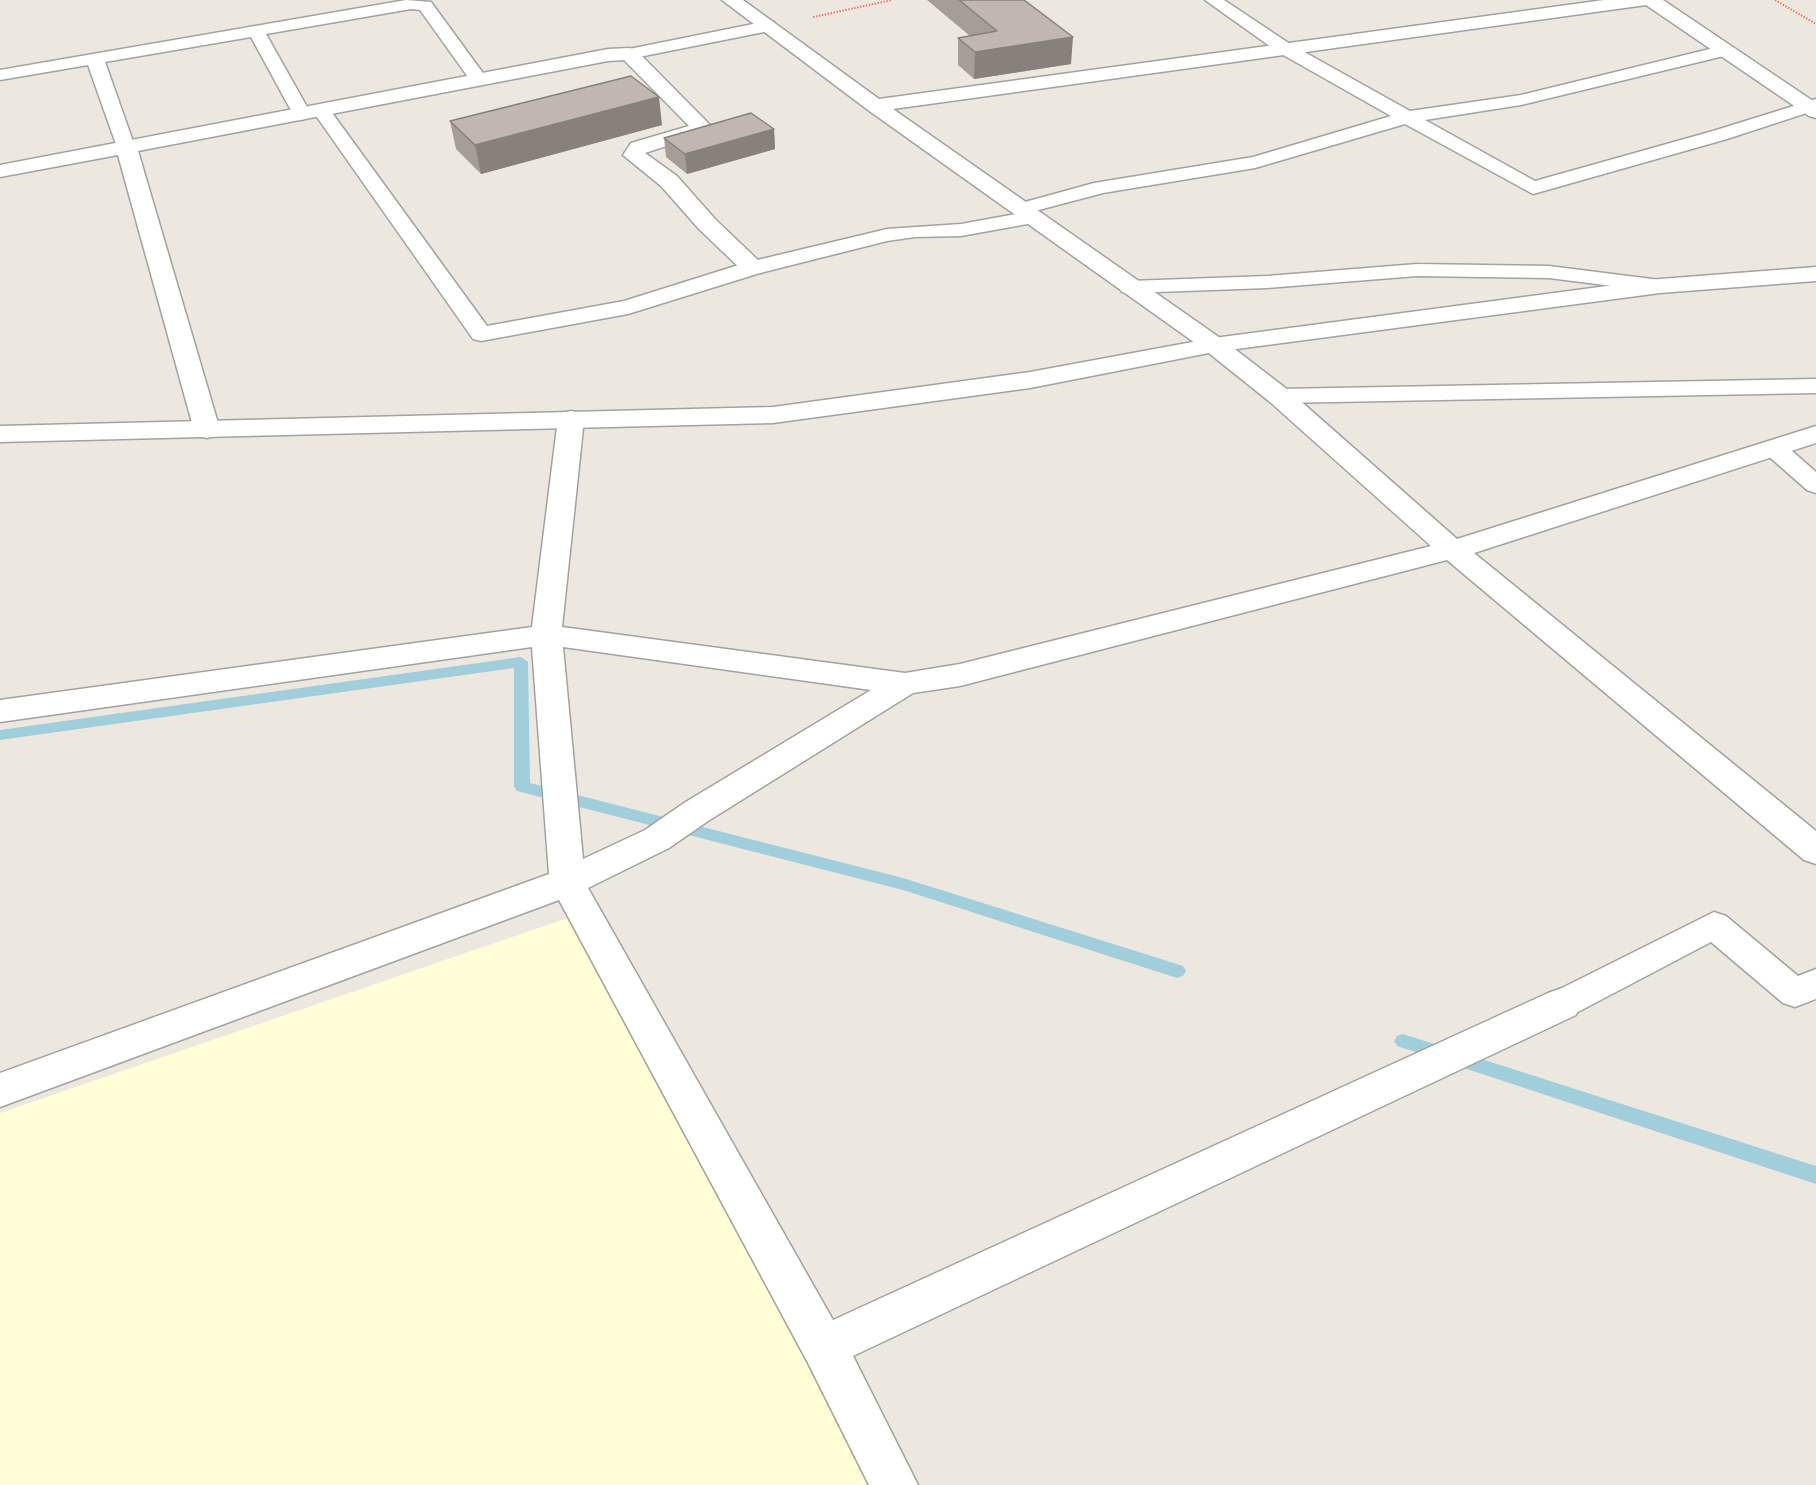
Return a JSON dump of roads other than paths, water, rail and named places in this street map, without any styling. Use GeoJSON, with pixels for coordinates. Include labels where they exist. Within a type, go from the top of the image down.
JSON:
{"type":"FeatureCollection","features":[{"type":"Feature","properties":{"kind":"street"},"geometry":{"type":"LineString","coordinates":[[731,0],[875,106],[1215,345],[1279,396],[1452,550],[1814,848]]}},
{"type":"Feature","properties":{"kind":"street"},"geometry":{"type":"LineString","coordinates":[[875,106],[1643,0]]}},
{"type":"Feature","properties":{"kind":"street"},"geometry":{"type":"LineString","coordinates":[[1651,0],[1813,108]]}},
{"type":"Feature","properties":{"kind":"street"},"geometry":{"type":"LineString","coordinates":[[0,171],[479,80],[629,54],[703,128],[638,147],[634,155],[669,182],[707,224],[753,268]]}},
{"type":"Feature","properties":{"kind":"street"},"geometry":{"type":"LineString","coordinates":[[126,147],[207,430]]}},
{"type":"Feature","properties":{"kind":"street"},"geometry":{"type":"LineString","coordinates":[[0,434],[773,415],[1030,380],[1215,345],[1660,286],[1816,274]]}},
{"type":"Feature","properties":{"kind":"street"},"geometry":{"type":"LineString","coordinates":[[571,419],[546,635],[567,882],[824,1347],[894,1485]]}},
{"type":"Feature","properties":{"kind":"street"},"geometry":{"type":"LineString","coordinates":[[0,711],[546,635],[905,684],[960,675],[1452,550],[1816,434]]}},
{"type":"Feature","properties":{"kind":"street"},"geometry":{"type":"LineString","coordinates":[[0,1090],[567,882],[657,839],[696,812],[905,684]]}},
{"type":"Feature","properties":{"kind":"street"},"geometry":{"type":"LineString","coordinates":[[824,1347],[1562,1004]]}},
{"type":"Feature","properties":{"kind":"lane"},"geometry":{"type":"LineString","coordinates":[[1213,0],[1284,48],[1533,188],[1813,108]]}},
{"type":"Feature","properties":{"kind":"lane"},"geometry":{"type":"LineString","coordinates":[[0,75],[411,4],[425,5],[479,80]]}},
{"type":"Feature","properties":{"kind":"lane"},"geometry":{"type":"LineString","coordinates":[[629,54],[768,26]]}},
{"type":"Feature","properties":{"kind":"lane"},"geometry":{"type":"LineString","coordinates":[[256,31],[312,112],[482,334],[628,307],[753,268],[887,235],[915,231],[961,230],[1027,213],[1101,187],[1255,162],[1407,117],[1521,100],[1726,50]]}},
{"type":"Feature","properties":{"kind":"lane"},"geometry":{"type":"LineString","coordinates":[[95,59],[126,147]]}},
{"type":"Feature","properties":{"kind":"lane"},"geometry":{"type":"LineString","coordinates":[[1130,286],[1266,282],[1417,270],[1549,272],[1660,286]]}},
{"type":"Feature","properties":{"kind":"lane"},"geometry":{"type":"LineString","coordinates":[[1279,396],[1816,386]]}},
{"type":"Feature","properties":{"kind":"lane"},"geometry":{"type":"LineString","coordinates":[[1774,448],[1816,485]]}},
{"type":"Feature","properties":{"kind":"lane"},"geometry":{"type":"LineString","coordinates":[[1562,1004],[1714,925],[1795,993],[1816,983]]}},
{"type":"Feature","properties":{"kind":"waterway"},"geometry":{"type":"LineString","coordinates":[[0,735],[521,662],[522,787],[903,884],[1177,971]]}},
{"type":"Feature","properties":{"kind":"waterway"},"geometry":{"type":"LineString","coordinates":[[1403,1041],[1816,1175]]}}]}
